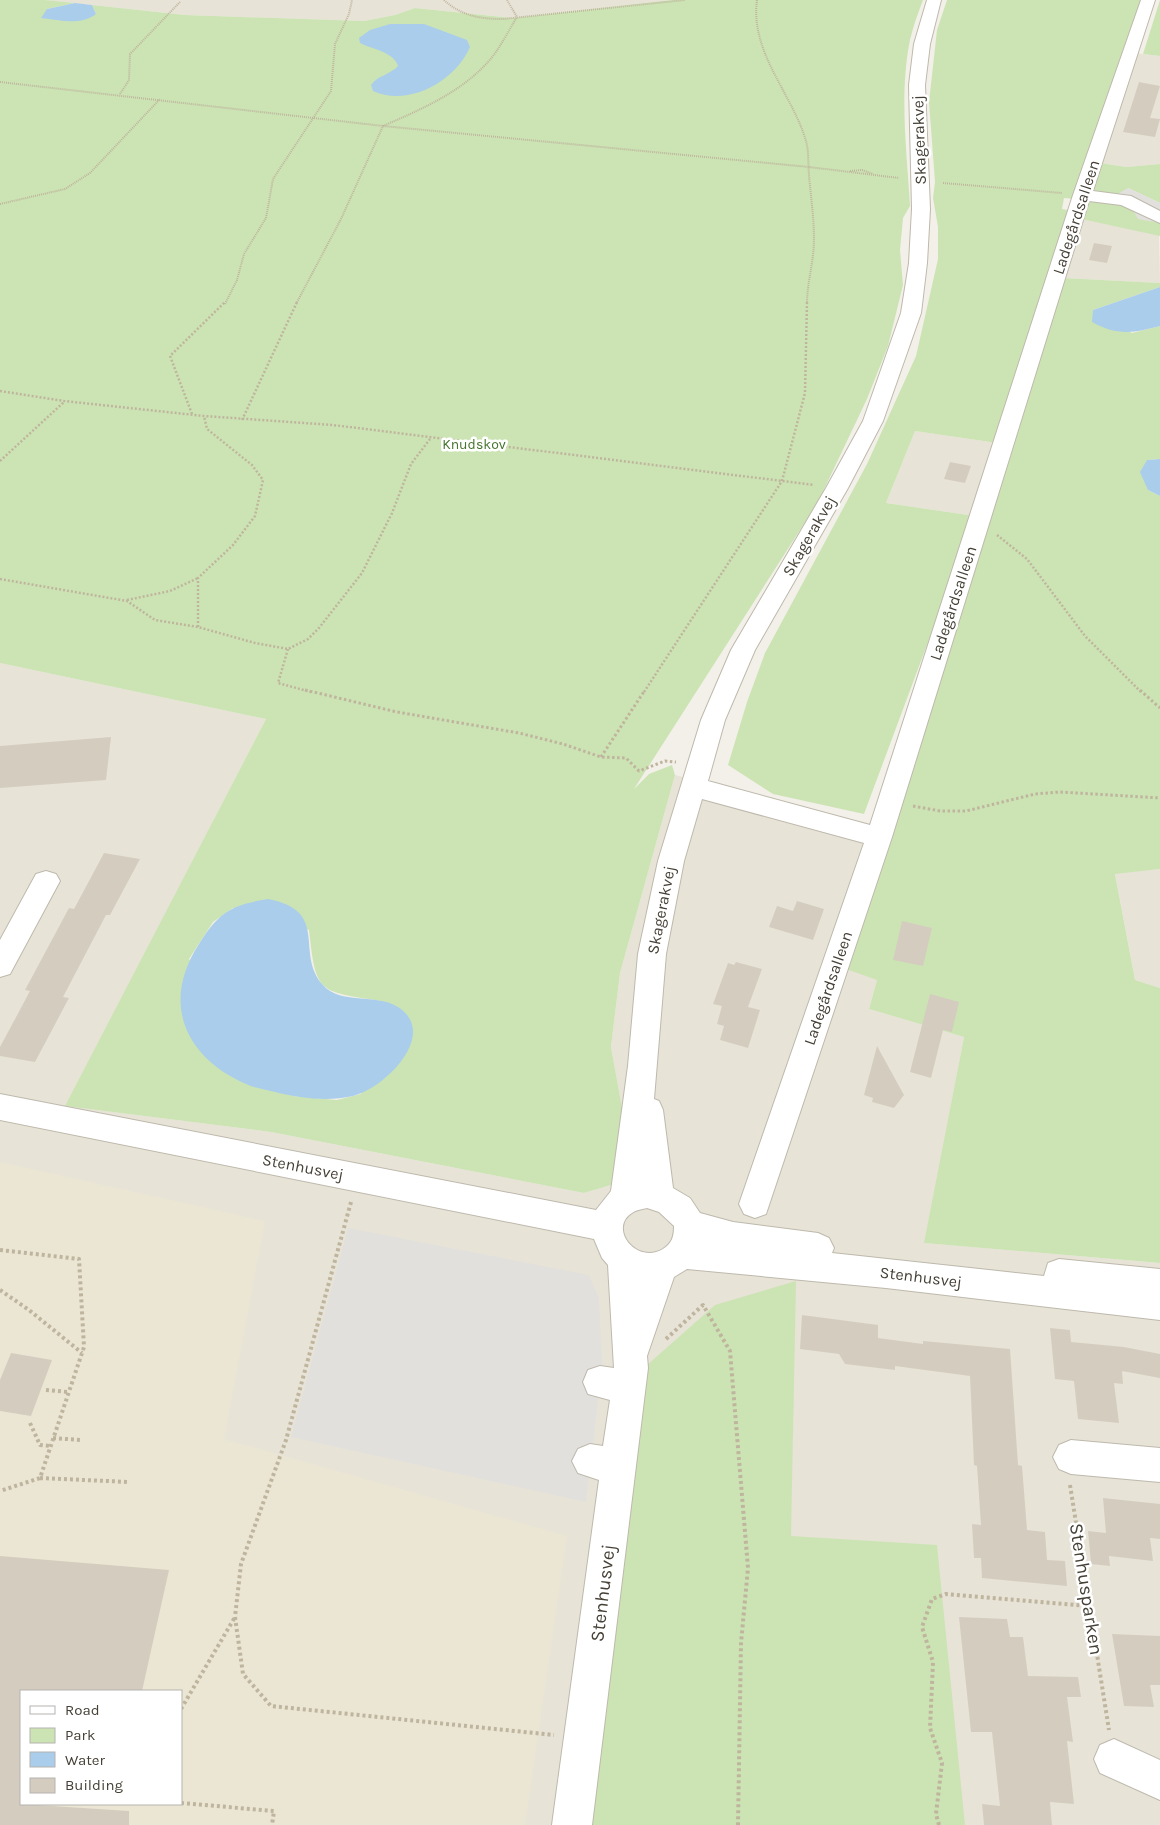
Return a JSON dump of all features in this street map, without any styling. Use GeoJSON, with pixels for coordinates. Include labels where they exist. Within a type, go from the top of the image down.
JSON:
{"type":"FeatureCollection","features":[{"type":"Feature","properties":{"kind":"street","name":"Skagerakvej"},"geometry":{"type":"LineString","coordinates":[[626,1198],[643,1066],[652,954],[671,861],[713,720],[743,650],[837,488],[873,421],[911,314],[918,263],[922,208],[916,85],[922,44],[934,0]]}},
{"type":"Feature","properties":{"kind":"street","name":"Ladegårdsalleen"},"geometry":{"type":"LineString","coordinates":[[756,1204],[879,837],[1082,195],[1148,0]]}},
{"type":"Feature","properties":{"kind":"street"},"geometry":{"type":"LineString","coordinates":[[1082,195],[1125,200],[1160,218]]}},
{"type":"Feature","properties":{"kind":"street"},"geometry":{"type":"LineString","coordinates":[[697,776],[879,837]]}},
{"type":"Feature","properties":{"kind":"street"},"geometry":{"type":"LineString","coordinates":[[0,966],[46,881]]}},
{"type":"Feature","properties":{"kind":"street","name":"Skagerakvej"},"geometry":{"type":"LineString","coordinates":[[643,1066],[658,1195]]}},
{"type":"Feature","properties":{"kind":"street","name":"Stenhusvej"},"geometry":{"type":"LineString","coordinates":[[0,1107],[607,1227]]}},
{"type":"Feature","properties":{"kind":"street"},"geometry":{"type":"LineString","coordinates":[[648,1194],[658,1195],[680,1207],[677,1249],[642,1268],[624,1261],[610,1246],[607,1227],[610,1216],[616,1206],[626,1198],[648,1194]]}},
{"type":"Feature","properties":{"kind":"street","name":"Stenhusvej"},"geometry":{"type":"LineString","coordinates":[[677,1249],[733,1236],[963,1266],[1160,1284]]}},
{"type":"Feature","properties":{"kind":"street","name":"Stenhusvej"},"geometry":{"type":"LineString","coordinates":[[677,1249],[1160,1305]]}},
{"type":"Feature","properties":{"kind":"street","name":"Stenhusvej"},"geometry":{"type":"LineString","coordinates":[[619,1377],[677,1249]]}},
{"type":"Feature","properties":{"kind":"street","name":"Stenhusvej"},"geometry":{"type":"LineString","coordinates":[[572,1825],[584,1738],[605,1464],[619,1377],[624,1261]]}},
{"type":"Feature","properties":{"kind":"street"},"geometry":{"type":"LineString","coordinates":[[1072,1457],[1160,1465]]}},
{"type":"Feature","properties":{"kind":"street"},"geometry":{"type":"LineString","coordinates":[[1114,1759],[1160,1780]]}},
{"type":"Feature","properties":{"kind":"path"},"geometry":{"type":"LineString","coordinates":[[192,414],[170,356],[223,306],[237,280],[244,254],[266,218],[273,179],[331,91],[335,44],[349,14],[352,0]]}},
{"type":"Feature","properties":{"kind":"path"},"geometry":{"type":"LineString","coordinates":[[444,0],[456,10],[478,17],[517,18],[685,0]]}},
{"type":"Feature","properties":{"kind":"path"},"geometry":{"type":"LineString","coordinates":[[507,0],[517,18]]}},
{"type":"Feature","properties":{"kind":"path"},"geometry":{"type":"LineString","coordinates":[[600,757],[782,481],[796,434],[805,393],[807,284],[813,256],[809,167],[806,142],[800,124],[774,74],[760,37],[755,15],[758,0]]}},
{"type":"Feature","properties":{"kind":"path"},"geometry":{"type":"LineString","coordinates":[[120,94],[129,80],[130,54],[180,2]]}},
{"type":"Feature","properties":{"kind":"path"},"geometry":{"type":"LineString","coordinates":[[242,420],[293,310],[341,219],[383,126],[425,107],[464,82],[494,55],[517,18]]}},
{"type":"Feature","properties":{"kind":"path"},"geometry":{"type":"LineString","coordinates":[[0,82],[315,116],[383,126],[809,167],[902,179]]}},
{"type":"Feature","properties":{"kind":"path"},"geometry":{"type":"LineString","coordinates":[[0,204],[64,189],[90,173],[160,99]]}},
{"type":"Feature","properties":{"kind":"path"},"geometry":{"type":"LineString","coordinates":[[846,172],[862,170],[878,176]]}},
{"type":"Feature","properties":{"kind":"path"},"geometry":{"type":"LineString","coordinates":[[943,183],[1082,195]]}},
{"type":"Feature","properties":{"kind":"path"},"geometry":{"type":"LineString","coordinates":[[0,391],[64,401],[242,420],[333,425],[430,439],[837,488]]}},
{"type":"Feature","properties":{"kind":"path"},"geometry":{"type":"LineString","coordinates":[[0,461],[64,401]]}},
{"type":"Feature","properties":{"kind":"path"},"geometry":{"type":"LineString","coordinates":[[0,579],[127,601],[170,591],[198,578],[233,545],[256,516],[263,480],[252,465],[207,429],[204,416]]}},
{"type":"Feature","properties":{"kind":"path"},"geometry":{"type":"LineString","coordinates":[[127,601],[155,620],[198,627],[255,643],[288,649],[308,639],[319,628],[362,573],[392,512],[411,464],[430,439]]}},
{"type":"Feature","properties":{"kind":"path"},"geometry":{"type":"LineString","coordinates":[[978,526],[1008,542],[1030,562],[1062,609],[1123,676],[1160,708]]}},
{"type":"Feature","properties":{"kind":"path"},"geometry":{"type":"LineString","coordinates":[[198,578],[198,627]]}},
{"type":"Feature","properties":{"kind":"path"},"geometry":{"type":"LineString","coordinates":[[288,649],[278,683],[397,712],[519,733],[563,744],[600,757],[626,758],[639,771],[666,761],[697,776]]}},
{"type":"Feature","properties":{"kind":"path"},"geometry":{"type":"LineString","coordinates":[[890,802],[938,812],[968,811],[1013,798],[1043,793],[1092,792],[1160,798]]}},
{"type":"Feature","properties":{"kind":"path"},"geometry":{"type":"LineString","coordinates":[[358,1178],[286,1440],[241,1564],[235,1617],[243,1674],[271,1706],[584,1738]]}},
{"type":"Feature","properties":{"kind":"path"},"geometry":{"type":"LineString","coordinates":[[0,1250],[79,1259],[84,1346],[40,1478]]}},
{"type":"Feature","properties":{"kind":"path"},"geometry":{"type":"LineString","coordinates":[[0,1290],[29,1310],[82,1353]]}},
{"type":"Feature","properties":{"kind":"path"},"geometry":{"type":"LineString","coordinates":[[703,1305],[730,1351],[748,1568],[741,1643],[738,1825]]}},
{"type":"Feature","properties":{"kind":"path"},"geometry":{"type":"LineString","coordinates":[[46,1390],[68,1392]]}},
{"type":"Feature","properties":{"kind":"path"},"geometry":{"type":"LineString","coordinates":[[30,1423],[40,1445],[50,1446]]}},
{"type":"Feature","properties":{"kind":"path"},"geometry":{"type":"LineString","coordinates":[[53,1438],[80,1440]]}},
{"type":"Feature","properties":{"kind":"path","name":"Stenhusparken"},"geometry":{"type":"LineString","coordinates":[[1072,1457],[1070,1486],[1114,1759]]}},
{"type":"Feature","properties":{"kind":"path"},"geometry":{"type":"LineString","coordinates":[[0,1491],[40,1478],[129,1482]]}},
{"type":"Feature","properties":{"kind":"path"},"geometry":{"type":"LineString","coordinates":[[939,1825],[936,1814],[942,1763],[930,1728],[933,1662],[922,1627],[932,1599],[946,1594],[1088,1606]]}},
{"type":"Feature","properties":{"kind":"path"},"geometry":{"type":"LineString","coordinates":[[182,1707],[235,1617]]}},
{"type":"Feature","properties":{"kind":"path"},"geometry":{"type":"LineString","coordinates":[[182,1803],[274,1811],[272,1825]]}},
{"type":"Feature","properties":{"kind":"shaded area"},"geometry":{"type":"Polygon","coordinates":[[[45,0],[672,0],[512,18],[415,8],[395,15],[364,21],[185,15],[45,0]]]}},
{"type":"Feature","properties":{"kind":"shaded area"},"geometry":{"type":"Polygon","coordinates":[[[1133,53],[1160,56],[1160,164],[1126,167],[1100,163],[1133,53]]]}},
{"type":"Feature","properties":{"kind":"shaded area"},"geometry":{"type":"Polygon","coordinates":[[[1128,188],[1160,203],[1160,223],[1138,219],[1129,203],[1117,200],[1119,193],[1128,188]]]}},
{"type":"Feature","properties":{"kind":"shaded area"},"geometry":{"type":"Polygon","coordinates":[[[1081,219],[1159,235],[1160,283],[1063,278],[1081,219]]]}},
{"type":"Feature","properties":{"kind":"shaded area"},"geometry":{"type":"Polygon","coordinates":[[[915,431],[997,443],[975,516],[886,503],[915,431]]]}},
{"type":"Feature","properties":{"kind":"shaded area"},"geometry":{"type":"Polygon","coordinates":[[[0,663],[266,719],[66,1106],[271,1132],[584,1193],[611,1185],[623,1113],[611,1047],[620,973],[675,775],[889,832],[877,980],[869,1009],[964,1037],[925,1243],[1160,1263],[1160,1825],[0,1825],[0,663]]]}},
{"type":"Feature","properties":{"kind":"shaded area"},"geometry":{"type":"Polygon","coordinates":[[[1160,869],[1160,988],[1135,980],[1115,873],[1160,869]]]}},
{"type":"Feature","properties":{"kind":"shaded area"},"geometry":{"type":"Polygon","coordinates":[[[0,1162],[265,1221],[224,1439],[567,1536],[525,1825],[0,1825],[0,1162]]]}},
{"type":"Feature","properties":{"kind":"shaded area"},"geometry":{"type":"Polygon","coordinates":[[[348,1228],[589,1275],[599,1298],[602,1366],[586,1502],[291,1437],[348,1228]]]}},
{"type":"Feature","properties":{"kind":"green space","name":"Knudskov"},"geometry":{"type":"Polygon","coordinates":[[[0,0],[45,0],[75,3],[47,9],[96,14],[92,5],[185,15],[364,21],[395,15],[415,8],[512,18],[672,0],[923,0],[911,35],[907,60],[904,102],[910,206],[903,218],[900,250],[903,285],[888,346],[867,399],[818,502],[634,789],[649,774],[672,765],[675,775],[620,973],[611,1047],[623,1113],[611,1185],[584,1193],[271,1132],[65,1106],[266,719],[0,663],[0,0]],[[233,908],[213,922],[189,959],[293,1096],[337,1100],[361,1094],[381,1001],[344,995],[324,986],[318,978],[314,967],[309,930],[233,908]]]}},
{"type":"Feature","properties":{"kind":"green space"},"geometry":{"type":"Polygon","coordinates":[[[947,0],[1142,0],[1075,199],[1064,198],[1062,209],[1073,211],[997,443],[915,431],[886,503],[975,516],[864,814],[773,794],[728,765],[747,702],[765,653],[867,464],[916,356],[938,259],[938,227],[933,198],[935,182],[929,102],[937,30],[947,0]]]}},
{"type":"Feature","properties":{"kind":"green space"},"geometry":{"type":"Polygon","coordinates":[[[1160,0],[1160,56],[1143,54],[1160,0]]]}},
{"type":"Feature","properties":{"kind":"green space"},"geometry":{"type":"Polygon","coordinates":[[[1100,163],[1126,167],[1160,164],[1160,203],[1128,188],[1160,223],[1160,236],[1081,219],[1100,163]]]}},
{"type":"Feature","properties":{"kind":"green space"},"geometry":{"type":"Polygon","coordinates":[[[1063,278],[1160,283],[1160,287],[1093,310],[1132,333],[1160,326],[1160,459],[1147,460],[1148,490],[1160,496],[1160,869],[1115,874],[1135,980],[1160,988],[1160,1263],[924,1243],[964,1037],[869,1009],[877,980],[846,969],[1063,278]]]}},
{"type":"Feature","properties":{"kind":"green space"},"geometry":{"type":"Polygon","coordinates":[[[796,1281],[791,1536],[937,1545],[965,1825],[588,1825],[646,1366],[715,1305],[796,1281]]]}},
{"type":"Feature","properties":{"kind":"water"},"geometry":{"type":"Polygon","coordinates":[[[75,3],[92,5],[96,14],[90,18],[77,21],[41,18],[47,9],[75,3]]]}},
{"type":"Feature","properties":{"kind":"water"},"geometry":{"type":"Polygon","coordinates":[[[390,24],[424,24],[467,40],[470,47],[463,60],[453,71],[442,81],[429,88],[401,96],[373,91],[371,85],[377,79],[398,66],[392,57],[360,43],[359,38],[370,30],[390,24]]]}},
{"type":"Feature","properties":{"kind":"water"},"geometry":{"type":"Polygon","coordinates":[[[1160,287],[1160,326],[1126,332],[1110,330],[1092,322],[1093,310],[1160,287]]]}},
{"type":"Feature","properties":{"kind":"water"},"geometry":{"type":"Polygon","coordinates":[[[1160,459],[1160,496],[1148,490],[1140,472],[1147,460],[1160,459]]]}},
{"type":"Feature","properties":{"kind":"water"},"geometry":{"type":"Polygon","coordinates":[[[268,899],[287,905],[299,913],[305,923],[308,934],[311,960],[315,973],[323,985],[330,991],[348,997],[379,1000],[389,1003],[398,1007],[409,1018],[413,1031],[410,1045],[403,1059],[392,1072],[366,1091],[343,1098],[323,1099],[294,1096],[252,1087],[225,1073],[207,1059],[194,1043],[185,1026],[181,1007],[182,987],[188,966],[206,933],[220,917],[235,907],[268,899]]]}},
{"type":"Feature","properties":{"kind":"building"},"geometry":{"type":"Polygon","coordinates":[[[1139,82],[1160,86],[1150,118],[1160,119],[1155,137],[1123,132],[1139,82]]]}},
{"type":"Feature","properties":{"kind":"building"},"geometry":{"type":"Polygon","coordinates":[[[1094,243],[1112,246],[1107,263],[1089,260],[1094,243]]]}},
{"type":"Feature","properties":{"kind":"building"},"geometry":{"type":"Polygon","coordinates":[[[950,462],[971,466],[965,483],[944,479],[950,462]]]}},
{"type":"Feature","properties":{"kind":"building"},"geometry":{"type":"Polygon","coordinates":[[[111,737],[106,780],[0,788],[0,746],[111,737]]]}},
{"type":"Feature","properties":{"kind":"building"},"geometry":{"type":"Polygon","coordinates":[[[104,853],[140,859],[110,915],[106,915],[63,997],[69,998],[35,1062],[0,1056],[0,1047],[30,991],[25,990],[69,908],[74,909],[104,853]]]}},
{"type":"Feature","properties":{"kind":"building"},"geometry":{"type":"Polygon","coordinates":[[[797,901],[824,909],[813,940],[769,927],[777,906],[793,911],[797,901]]]}},
{"type":"Feature","properties":{"kind":"building"},"geometry":{"type":"Polygon","coordinates":[[[902,921],[932,928],[923,966],[893,960],[902,921]]]}},
{"type":"Feature","properties":{"kind":"building"},"geometry":{"type":"Polygon","coordinates":[[[736,962],[762,969],[748,1007],[760,1010],[748,1048],[720,1040],[724,1026],[717,1024],[722,1006],[713,1004],[728,963],[734,965],[736,962]]]}},
{"type":"Feature","properties":{"kind":"building"},"geometry":{"type":"Polygon","coordinates":[[[930,994],[959,1002],[952,1032],[943,1030],[931,1078],[910,1072],[930,994]]]}},
{"type":"Feature","properties":{"kind":"building"},"geometry":{"type":"Polygon","coordinates":[[[877,1046],[904,1095],[894,1108],[872,1102],[873,1098],[864,1095],[877,1046]]]}},
{"type":"Feature","properties":{"kind":"building"},"geometry":{"type":"Polygon","coordinates":[[[802,1315],[878,1325],[878,1338],[923,1344],[923,1341],[1010,1349],[1018,1465],[1022,1466],[1027,1530],[1045,1532],[1047,1560],[1065,1561],[1067,1586],[982,1578],[981,1558],[974,1558],[972,1524],[981,1525],[977,1466],[974,1465],[970,1376],[895,1366],[895,1370],[845,1364],[839,1354],[800,1349],[802,1315]]]}},
{"type":"Feature","properties":{"kind":"building"},"geometry":{"type":"Polygon","coordinates":[[[1050,1328],[1070,1330],[1071,1342],[1124,1347],[1160,1354],[1160,1378],[1122,1371],[1123,1384],[1114,1383],[1119,1423],[1078,1419],[1074,1381],[1055,1379],[1050,1328]]]}},
{"type":"Feature","properties":{"kind":"building"},"geometry":{"type":"Polygon","coordinates":[[[11,1353],[52,1360],[31,1416],[0,1411],[0,1380],[11,1353]]]}},
{"type":"Feature","properties":{"kind":"building"},"geometry":{"type":"Polygon","coordinates":[[[1103,1498],[1160,1504],[1160,1539],[1150,1538],[1153,1561],[1109,1556],[1110,1566],[1091,1564],[1088,1531],[1106,1533],[1103,1498]]]}},
{"type":"Feature","properties":{"kind":"building"},"geometry":{"type":"Polygon","coordinates":[[[0,1556],[169,1570],[142,1690],[20,1690],[20,1805],[129,1811],[129,1825],[0,1825],[0,1556]]]}},
{"type":"Feature","properties":{"kind":"building"},"geometry":{"type":"Polygon","coordinates":[[[959,1617],[1007,1619],[1010,1637],[1023,1637],[1028,1676],[1078,1677],[1081,1697],[1067,1697],[1073,1742],[1067,1741],[1074,1804],[1050,1802],[1052,1825],[984,1825],[982,1804],[1000,1806],[992,1732],[971,1732],[959,1617]]]}},
{"type":"Feature","properties":{"kind":"building"},"geometry":{"type":"Polygon","coordinates":[[[1112,1634],[1160,1636],[1160,1685],[1150,1685],[1154,1707],[1124,1706],[1112,1634]]]}}]}
